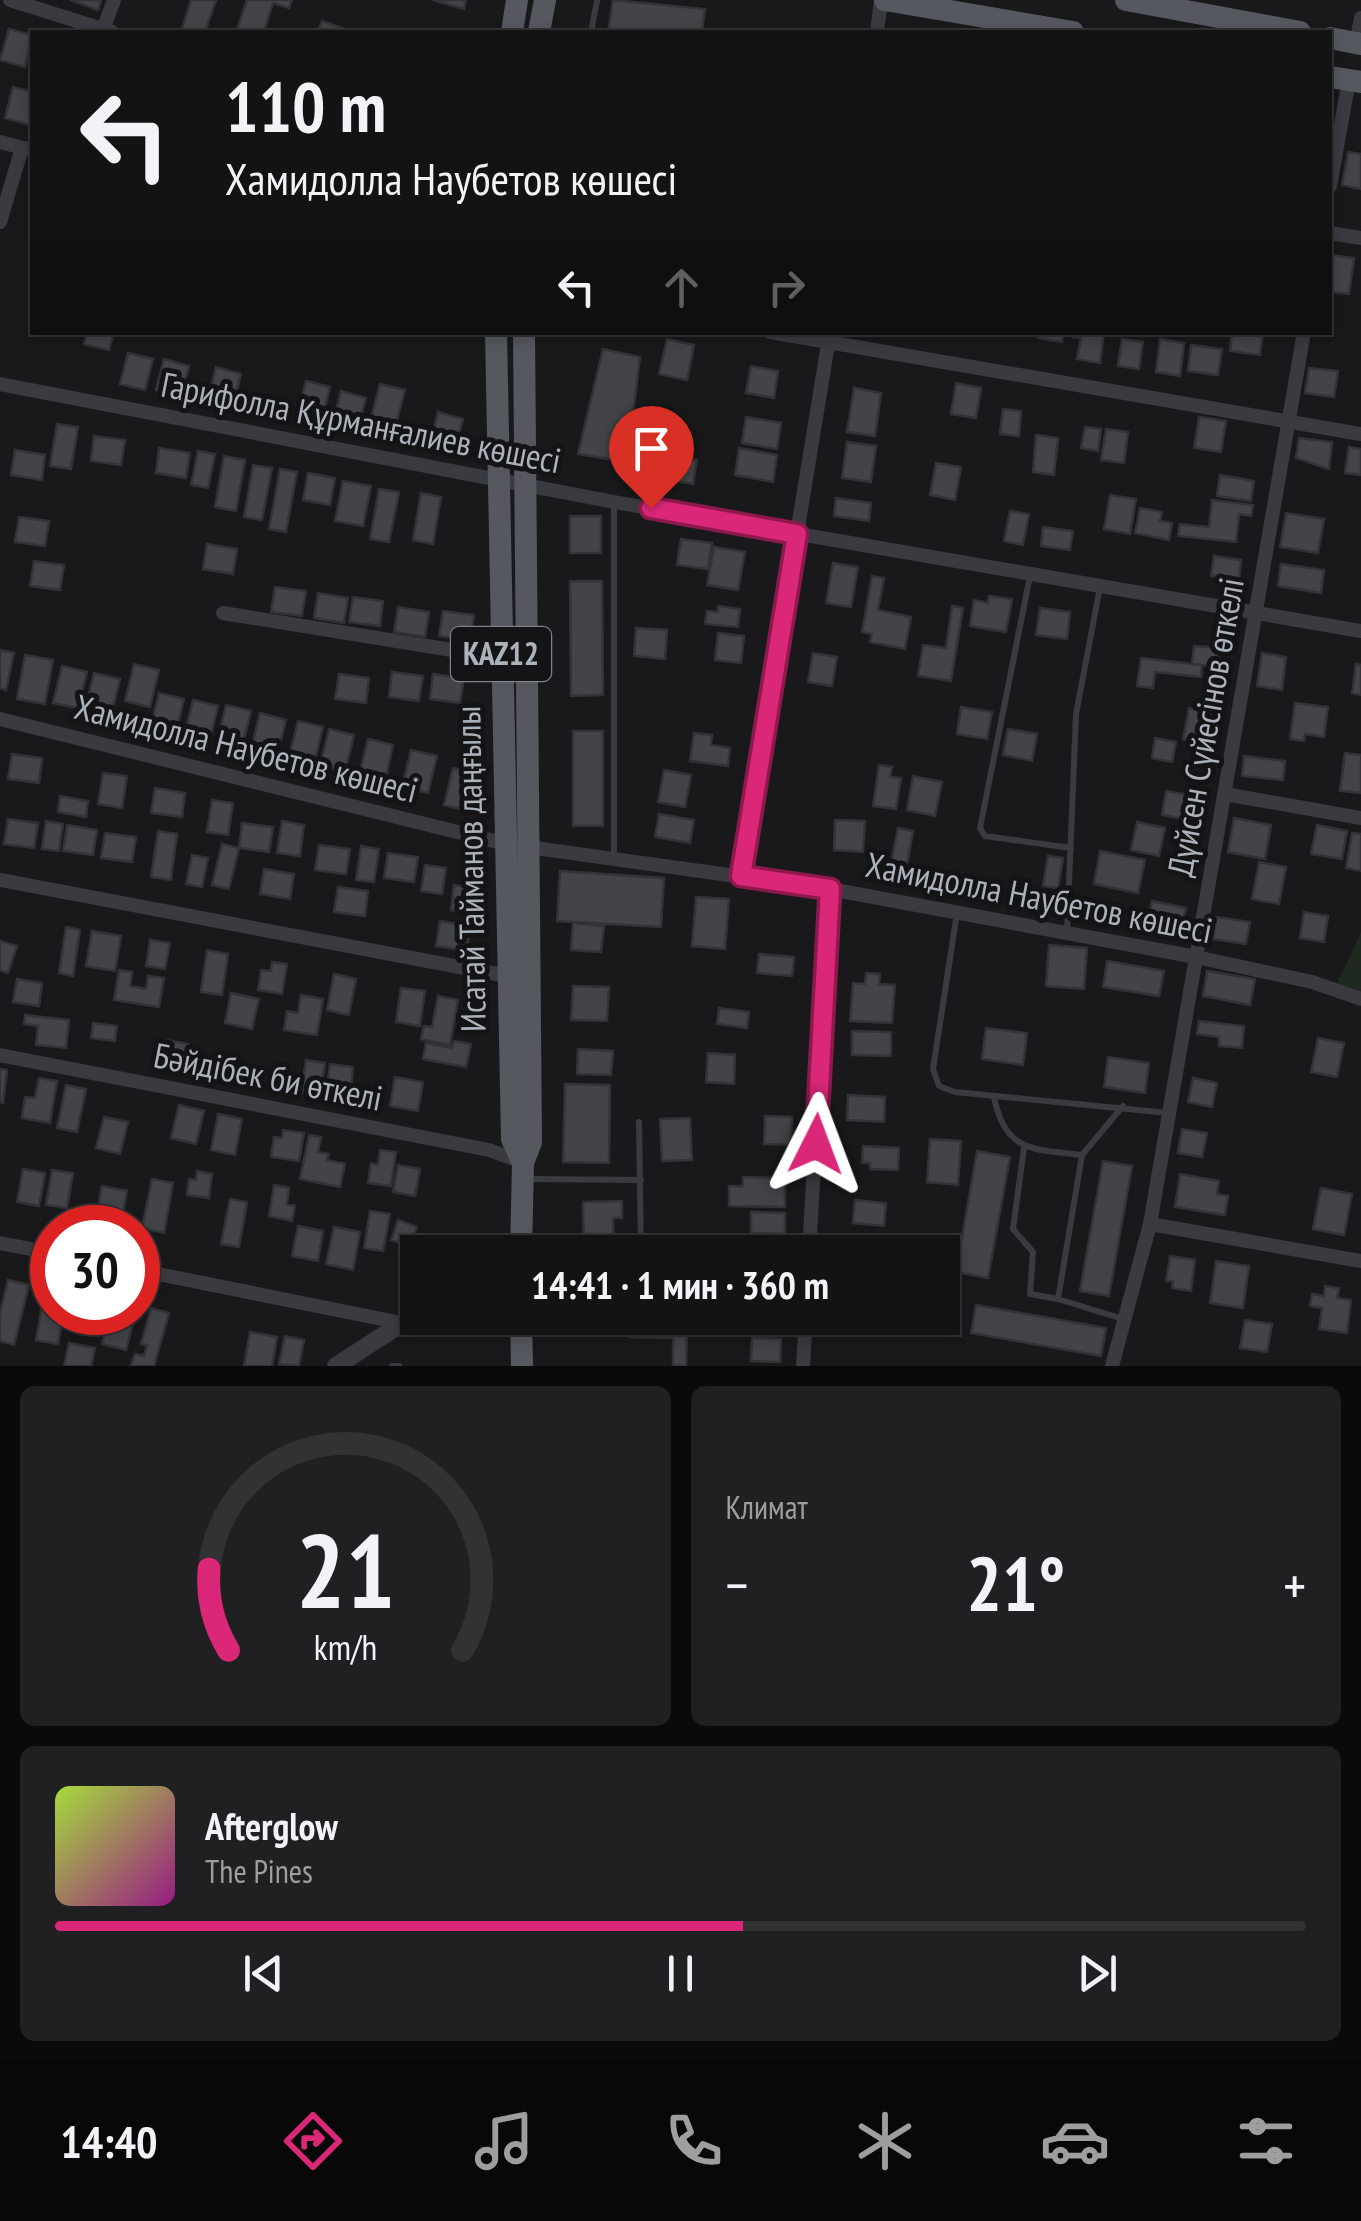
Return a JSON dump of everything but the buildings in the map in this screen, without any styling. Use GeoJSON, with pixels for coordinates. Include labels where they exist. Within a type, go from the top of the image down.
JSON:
{"type":"FeatureCollection","features":[{"type":"Feature","properties":{"kind":"main road"},"geometry":{"type":"LineString","coordinates":[[512,30],[517,0]]}},
{"type":"Feature","properties":{"kind":"main road"},"geometry":{"type":"LineString","coordinates":[[539,30],[545,0]]}},
{"type":"Feature","properties":{"kind":"main road"},"geometry":{"type":"LineString","coordinates":[[883,0],[1060,30]]}},
{"type":"Feature","properties":{"kind":"main road"},"geometry":{"type":"LineString","coordinates":[[1126,0],[1289,30]]}},
{"type":"Feature","properties":{"kind":"main road"},"geometry":{"type":"LineString","coordinates":[[1332,38],[1359,44]]}},
{"type":"Feature","properties":{"kind":"main road","name":"Исатай Тайманов даңғылы"},"geometry":{"type":"LineString","coordinates":[[496,335],[512,1139],[523,1171]]}},
{"type":"Feature","properties":{"kind":"main road","name":"Исатай Тайманов даңғылы"},"geometry":{"type":"LineString","coordinates":[[521,1235],[523,1171],[532,1142],[524,335]]}},
{"type":"Feature","properties":{"kind":"main road"},"geometry":{"type":"LineString","coordinates":[[521,1335],[522,1366]]}},
{"type":"Feature","properties":{"kind":"street"},"geometry":{"type":"LineString","coordinates":[[10,0],[103,30]]}},
{"type":"Feature","properties":{"kind":"street"},"geometry":{"type":"LineString","coordinates":[[106,30],[114,0]]}},
{"type":"Feature","properties":{"kind":"street"},"geometry":{"type":"LineString","coordinates":[[877,30],[883,0]]}},
{"type":"Feature","properties":{"kind":"street"},"geometry":{"type":"LineString","coordinates":[[1359,44],[1361,18]]}},
{"type":"Feature","properties":{"kind":"street"},"geometry":{"type":"LineString","coordinates":[[1332,174],[1347,80]]}},
{"type":"Feature","properties":{"kind":"street"},"geometry":{"type":"LineString","coordinates":[[0,142],[27,149],[0,222]]}},
{"type":"Feature","properties":{"kind":"street"},"geometry":{"type":"LineString","coordinates":[[1332,232],[1361,238]]}},
{"type":"Feature","properties":{"kind":"street"},"geometry":{"type":"LineString","coordinates":[[800,335],[1361,434]]}},
{"type":"Feature","properties":{"kind":"street","name":"Дүйсен Сүйесінов өткелі"},"geometry":{"type":"LineString","coordinates":[[1112,1366],[1150,1224],[1304,335]]}},
{"type":"Feature","properties":{"kind":"street"},"geometry":{"type":"LineString","coordinates":[[741,876],[830,338]]}},
{"type":"Feature","properties":{"kind":"street","name":"Гарифолла Құрманғалиев көшесі"},"geometry":{"type":"LineString","coordinates":[[0,384],[614,502],[1361,631]]}},
{"type":"Feature","properties":{"kind":"street"},"geometry":{"type":"LineString","coordinates":[[223,613],[501,658]]}},
{"type":"Feature","properties":{"kind":"street","name":"Хамидолла Наубетов көшесі"},"geometry":{"type":"LineString","coordinates":[[0,720],[506,844],[830,889],[1312,982],[1361,1000]]}},
{"type":"Feature","properties":{"kind":"street"},"geometry":{"type":"LineString","coordinates":[[1225,794],[1361,818]]}},
{"type":"Feature","properties":{"kind":"street"},"geometry":{"type":"LineString","coordinates":[[0,880],[507,976]]}},
{"type":"Feature","properties":{"kind":"street"},"geometry":{"type":"LineString","coordinates":[[811,1235],[830,889]]}},
{"type":"Feature","properties":{"kind":"street","name":"Бәйдібек би өткелі"},"geometry":{"type":"LineString","coordinates":[[0,1056],[488,1150],[523,1171]]}},
{"type":"Feature","properties":{"kind":"street"},"geometry":{"type":"LineString","coordinates":[[1150,1224],[1361,1261]]}},
{"type":"Feature","properties":{"kind":"street"},"geometry":{"type":"LineString","coordinates":[[0,1243],[30,1249]]}},
{"type":"Feature","properties":{"kind":"street"},"geometry":{"type":"LineString","coordinates":[[160,1274],[400,1316]]}},
{"type":"Feature","properties":{"kind":"street"},"geometry":{"type":"LineString","coordinates":[[336,1366],[400,1324]]}},
{"type":"Feature","properties":{"kind":"street"},"geometry":{"type":"LineString","coordinates":[[803,1366],[805,1335]]}},
{"type":"Feature","properties":{"kind":"lane"},"geometry":{"type":"LineString","coordinates":[[591,30],[596,2]]}},
{"type":"Feature","properties":{"kind":"lane"},"geometry":{"type":"LineString","coordinates":[[614,502],[614,858]]}},
{"type":"Feature","properties":{"kind":"lane"},"geometry":{"type":"LineString","coordinates":[[1030,574],[980,828],[985,836],[1071,848]]}},
{"type":"Feature","properties":{"kind":"lane"},"geometry":{"type":"LineString","coordinates":[[1068,934],[1076,714],[1100,586]]}},
{"type":"Feature","properties":{"kind":"lane"},"geometry":{"type":"LineString","coordinates":[[957,913],[933,1069],[939,1086],[994,1097],[1124,1105],[1169,1113]]}},
{"type":"Feature","properties":{"kind":"lane"},"geometry":{"type":"LineString","coordinates":[[994,1097],[1008,1134],[1024,1148],[1082,1155]]}},
{"type":"Feature","properties":{"kind":"lane"},"geometry":{"type":"LineString","coordinates":[[1058,1299],[1082,1155],[1124,1105]]}},
{"type":"Feature","properties":{"kind":"lane"},"geometry":{"type":"LineString","coordinates":[[638,1122],[642,1235]]}},
{"type":"Feature","properties":{"kind":"lane"},"geometry":{"type":"LineString","coordinates":[[1024,1148],[1013,1229],[1033,1252],[1030,1294],[1125,1319]]}},
{"type":"Feature","properties":{"kind":"lane"},"geometry":{"type":"LineString","coordinates":[[523,1171],[641,1180]]}},
{"type":"Feature","properties":{"kind":"shaded area"},"geometry":{"type":"Polygon","coordinates":[[[1361,932],[1361,991],[1337,984],[1361,932]]]}},
{"type":"Feature","properties":{"kind":"route"},"geometry":{"type":"LineString","coordinates":[[651,508],[797,534],[741,876],[830,889],[816,1144]]}}]}
